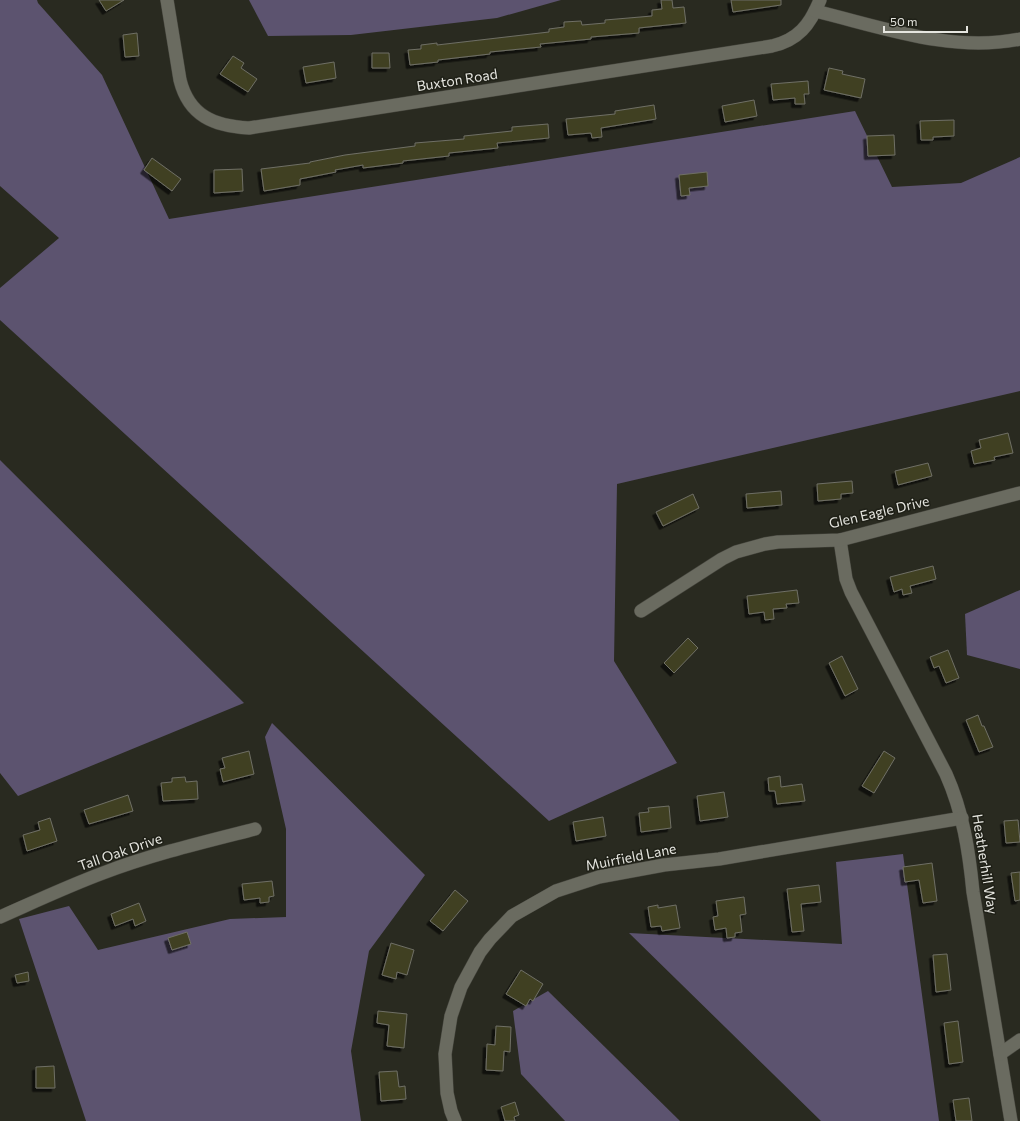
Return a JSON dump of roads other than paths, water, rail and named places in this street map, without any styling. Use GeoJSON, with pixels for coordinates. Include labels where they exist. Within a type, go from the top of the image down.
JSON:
{"type":"FeatureCollection","features":[{"type":"Feature","properties":{"kind":"street","name":"Buxton Road"},"geometry":{"type":"LineString","coordinates":[[167,0],[180,80],[183,92],[189,103],[200,114],[216,123],[231,127],[249,128],[772,46],[791,39],[800,33],[808,24],[818,5]]}},
{"type":"Feature","properties":{"kind":"street"},"geometry":{"type":"LineString","coordinates":[[818,5],[926,38],[979,44],[1001,43],[1020,39]]}},
{"type":"Feature","properties":{"kind":"street","name":"Glen Eagle Drive"},"geometry":{"type":"LineString","coordinates":[[642,611],[722,559],[736,552],[778,542],[840,540],[1020,493]]}},
{"type":"Feature","properties":{"kind":"street","name":"Heatherhill Way"},"geometry":{"type":"LineString","coordinates":[[840,540],[846,579],[946,774],[954,791],[962,818],[970,857],[973,892],[1011,1121]]}},
{"type":"Feature","properties":{"kind":"street","name":"Muirfield Lane"},"geometry":{"type":"LineString","coordinates":[[454,1121],[447,1093],[445,1054],[451,1016],[461,987],[480,952],[512,916],[556,892],[599,877],[664,865],[719,859],[962,818]]}},
{"type":"Feature","properties":{"kind":"street","name":"Tall Oak Drive"},"geometry":{"type":"LineString","coordinates":[[0,917],[48,895],[104,873],[185,847],[255,830]]}},
{"type":"Feature","properties":{"kind":"street"},"geometry":{"type":"LineString","coordinates":[[1000,1054],[1020,1040]]}}]}
